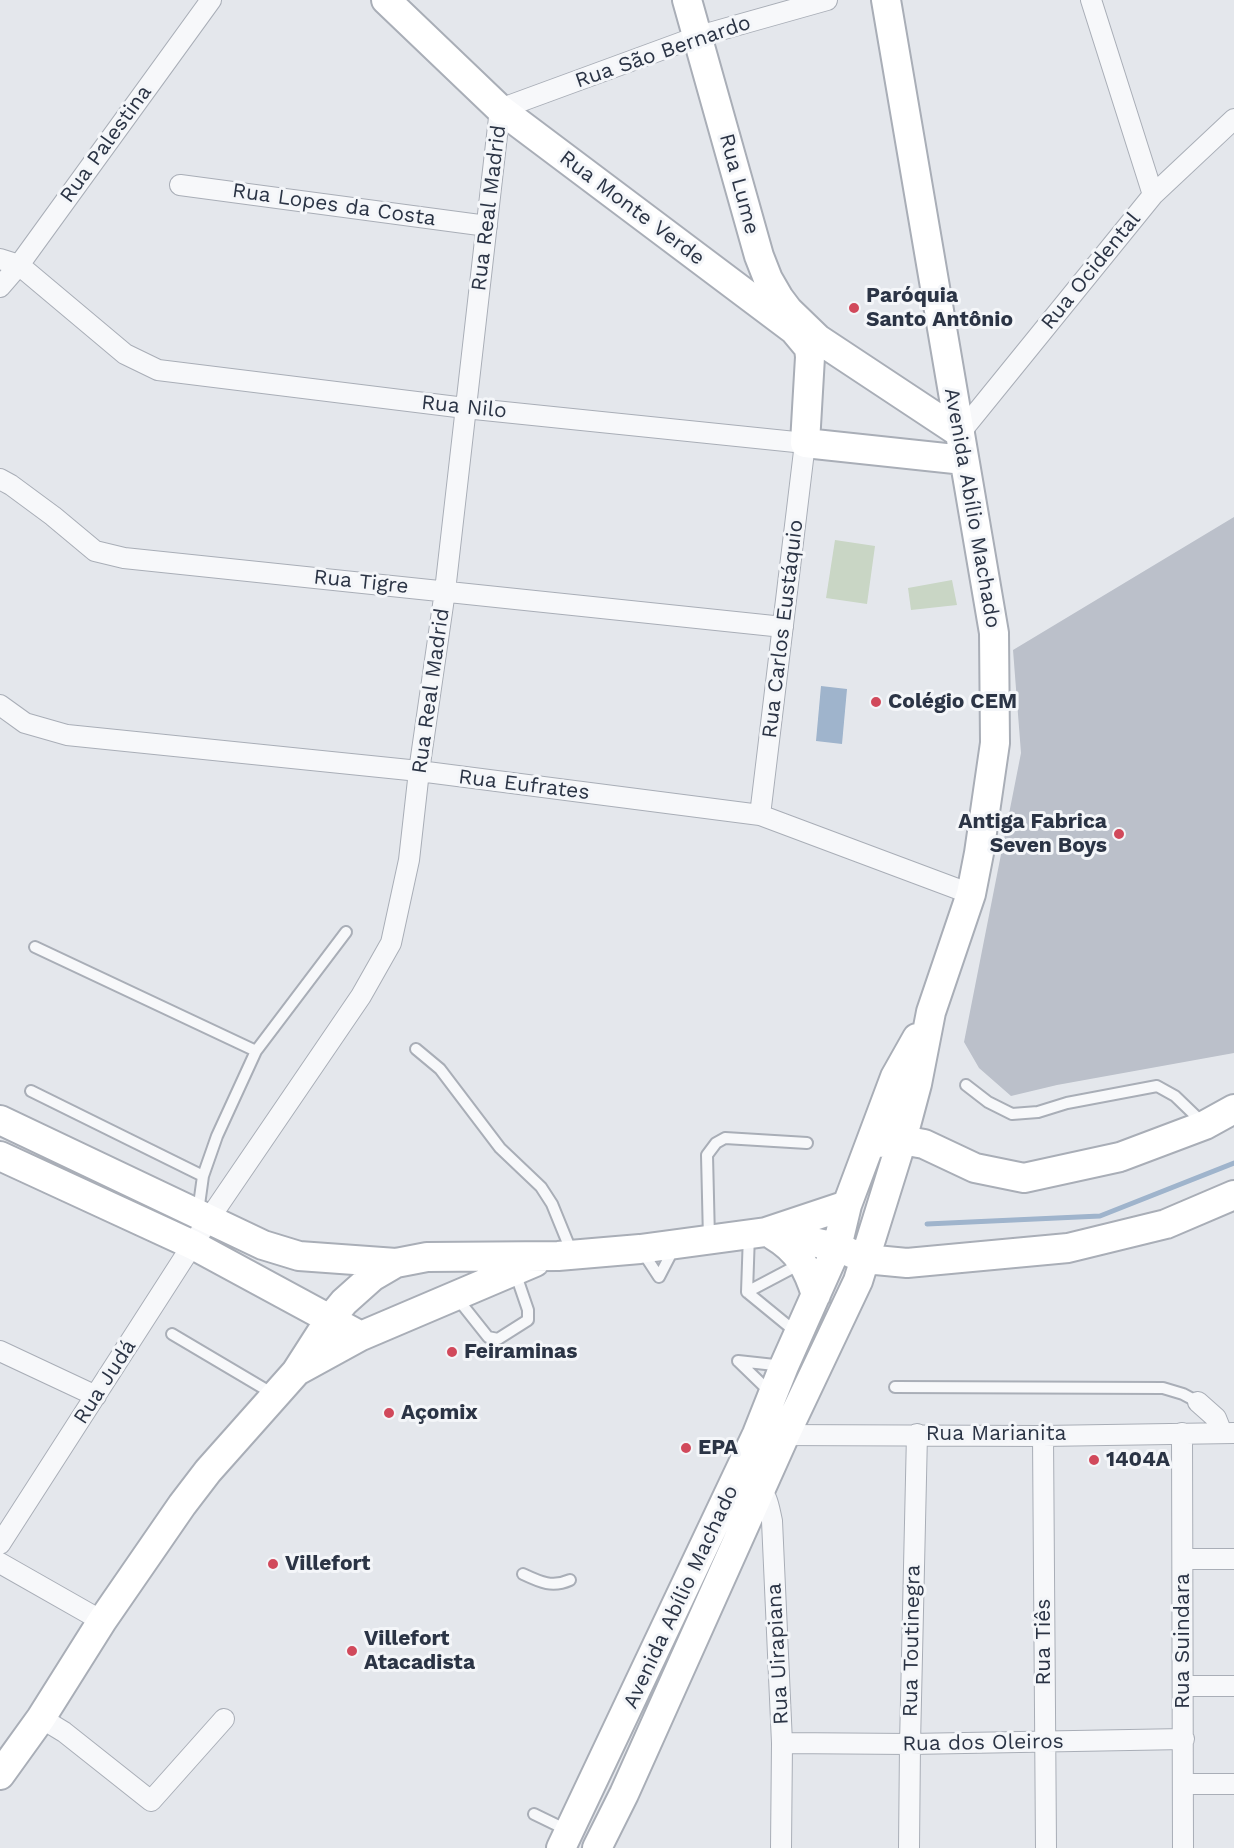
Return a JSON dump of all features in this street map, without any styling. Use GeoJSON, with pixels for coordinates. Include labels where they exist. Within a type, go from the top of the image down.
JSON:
{"type":"FeatureCollection","features":[{"type":"Feature","properties":{"kind":"main road","name":"Rua Monte Verde"},"geometry":{"type":"LineString","coordinates":[[386,0],[500,109],[794,330],[809,348],[810,357],[805,443]]}},
{"type":"Feature","properties":{"kind":"main road","name":"Rua Lume"},"geometry":{"type":"LineString","coordinates":[[687,0],[699,36],[759,256],[768,279],[788,310],[813,335],[962,446]]}},
{"type":"Feature","properties":{"kind":"main road","name":"Avenida Abílio Machado"},"geometry":{"type":"LineString","coordinates":[[565,1840],[749,1483],[785,1435],[861,1270],[902,1140],[917,1083],[930,1012],[971,894],[995,743],[994,633],[886,0]]}},
{"type":"Feature","properties":{"kind":"main road","name":"Rua Nilo"},"geometry":{"type":"LineString","coordinates":[[805,443],[962,446]]}},
{"type":"Feature","properties":{"kind":"main road","name":"Avenida Abílio Machado"},"geometry":{"type":"LineString","coordinates":[[597,1848],[624,1794],[749,1483],[757,1434],[784,1366],[837,1247],[848,1205],[895,1077],[930,1012]]}},
{"type":"Feature","properties":{"kind":"main road"},"geometry":{"type":"LineString","coordinates":[[866,1157],[877,1145],[902,1140],[924,1144],[975,1168],[1024,1178],[1120,1157],[1205,1125],[1234,1109]]}},
{"type":"Feature","properties":{"kind":"main road"},"geometry":{"type":"LineString","coordinates":[[0,1120],[263,1245],[299,1256],[396,1263],[427,1257],[562,1256],[640,1249],[758,1233],[848,1205]]}},
{"type":"Feature","properties":{"kind":"main road"},"geometry":{"type":"LineString","coordinates":[[0,1156],[193,1245],[361,1336]]}},
{"type":"Feature","properties":{"kind":"main road"},"geometry":{"type":"LineString","coordinates":[[758,1233],[837,1247],[861,1270],[908,1263],[1068,1248],[1166,1224],[1234,1195]]}},
{"type":"Feature","properties":{"kind":"main road"},"geometry":{"type":"LineString","coordinates":[[758,1233],[795,1252],[803,1262],[816,1295]]}},
{"type":"Feature","properties":{"kind":"main road"},"geometry":{"type":"LineString","coordinates":[[296,1372],[361,1336],[426,1307],[514,1270],[562,1256]]}},
{"type":"Feature","properties":{"kind":"main road"},"geometry":{"type":"LineString","coordinates":[[426,1307],[433,1292],[434,1282],[427,1257]]}},
{"type":"Feature","properties":{"kind":"main road"},"geometry":{"type":"LineString","coordinates":[[0,1775],[41,1718],[102,1621],[182,1505],[296,1372],[330,1319],[359,1287],[396,1263]]}},
{"type":"Feature","properties":{"kind":"street","name":"Rua Palestina"},"geometry":{"type":"LineString","coordinates":[[0,287],[9,262],[211,0]]}},
{"type":"Feature","properties":{"kind":"street","name":"Rua São Bernardo"},"geometry":{"type":"LineString","coordinates":[[500,109],[699,36],[827,0]]}},
{"type":"Feature","properties":{"kind":"street"},"geometry":{"type":"LineString","coordinates":[[1091,0],[1153,195]]}},
{"type":"Feature","properties":{"kind":"street","name":"Rua Real Madrid"},"geometry":{"type":"LineString","coordinates":[[203,1216],[361,996],[391,943],[409,860],[419,771],[445,591],[500,109]]}},
{"type":"Feature","properties":{"kind":"street","name":"Rua Ocidental"},"geometry":{"type":"LineString","coordinates":[[962,446],[1153,195],[1234,119]]}},
{"type":"Feature","properties":{"kind":"street","name":"Rua Lopes da Costa"},"geometry":{"type":"LineString","coordinates":[[180,185],[487,226]]}},
{"type":"Feature","properties":{"kind":"street","name":"Rua Nilo"},"geometry":{"type":"LineString","coordinates":[[9,262],[125,354],[158,370],[465,408],[805,443]]}},
{"type":"Feature","properties":{"kind":"street","name":"Rua Carlos Eustáquio"},"geometry":{"type":"LineString","coordinates":[[760,815],[805,443]]}},
{"type":"Feature","properties":{"kind":"street","name":"Rua Tigre"},"geometry":{"type":"LineString","coordinates":[[0,479],[52,516],[95,551],[124,558],[783,627]]}},
{"type":"Feature","properties":{"kind":"street","name":"Rua Eufrates"},"geometry":{"type":"LineString","coordinates":[[0,705],[25,723],[67,735],[419,771],[760,815],[971,894]]}},
{"type":"Feature","properties":{"kind":"street","name":"Rua Judá"},"geometry":{"type":"LineString","coordinates":[[0,1544],[193,1245],[203,1216]]}},
{"type":"Feature","properties":{"kind":"street"},"geometry":{"type":"LineString","coordinates":[[0,1351],[96,1396]]}},
{"type":"Feature","properties":{"kind":"street"},"geometry":{"type":"LineString","coordinates":[[1198,1402],[1216,1418],[1228,1433]]}},
{"type":"Feature","properties":{"kind":"street","name":"Rua Suindara"},"geometry":{"type":"LineString","coordinates":[[1182,1433],[1183,1848]]}},
{"type":"Feature","properties":{"kind":"street","name":"Rua Marianita"},"geometry":{"type":"LineString","coordinates":[[757,1434],[1043,1436],[1228,1433]]}},
{"type":"Feature","properties":{"kind":"street","name":"Rua Toutinegra"},"geometry":{"type":"LineString","coordinates":[[909,1848],[917,1434]]}},
{"type":"Feature","properties":{"kind":"street","name":"Rua Tiês"},"geometry":{"type":"LineString","coordinates":[[1043,1436],[1046,1848]]}},
{"type":"Feature","properties":{"kind":"street","name":"Rua Uirapiana"},"geometry":{"type":"LineString","coordinates":[[749,1483],[768,1501],[772,1521],[782,1743],[781,1848]]}},
{"type":"Feature","properties":{"kind":"street"},"geometry":{"type":"LineString","coordinates":[[1183,1559],[1234,1559]]}},
{"type":"Feature","properties":{"kind":"street"},"geometry":{"type":"LineString","coordinates":[[0,1563],[102,1621]]}},
{"type":"Feature","properties":{"kind":"street"},"geometry":{"type":"LineString","coordinates":[[1184,1686],[1234,1686]]}},
{"type":"Feature","properties":{"kind":"street"},"geometry":{"type":"LineString","coordinates":[[41,1718],[64,1732],[151,1801],[224,1719]]}},
{"type":"Feature","properties":{"kind":"street","name":"Rua dos Oleiros"},"geometry":{"type":"LineString","coordinates":[[782,1743],[910,1744],[1184,1739]]}},
{"type":"Feature","properties":{"kind":"street"},"geometry":{"type":"LineString","coordinates":[[1183,1784],[1234,1784]]}},
{"type":"Feature","properties":{"kind":"lane"},"geometry":{"type":"LineString","coordinates":[[203,1216],[203,1176],[217,1136],[256,1052],[346,932]]}},
{"type":"Feature","properties":{"kind":"lane"},"geometry":{"type":"LineString","coordinates":[[35,947],[256,1052]]}},
{"type":"Feature","properties":{"kind":"lane"},"geometry":{"type":"LineString","coordinates":[[416,1049],[440,1069],[500,1148],[541,1187],[552,1204],[562,1256]]}},
{"type":"Feature","properties":{"kind":"lane"},"geometry":{"type":"LineString","coordinates":[[966,1085],[988,1102],[1012,1114],[1038,1112],[1067,1103],[1157,1086],[1175,1096],[1205,1125]]}},
{"type":"Feature","properties":{"kind":"lane"},"geometry":{"type":"LineString","coordinates":[[31,1091],[203,1176]]}},
{"type":"Feature","properties":{"kind":"lane"},"geometry":{"type":"LineString","coordinates":[[709,1239],[707,1155],[716,1143],[725,1138],[807,1143]]}},
{"type":"Feature","properties":{"kind":"lane"},"geometry":{"type":"LineString","coordinates":[[747,1292],[758,1233]]}},
{"type":"Feature","properties":{"kind":"lane"},"geometry":{"type":"LineString","coordinates":[[747,1292],[803,1262]]}},
{"type":"Feature","properties":{"kind":"lane"},"geometry":{"type":"LineString","coordinates":[[455,1295],[488,1337],[498,1339],[528,1320],[528,1310],[514,1270]]}},
{"type":"Feature","properties":{"kind":"lane"},"geometry":{"type":"LineString","coordinates":[[747,1292],[799,1335]]}},
{"type":"Feature","properties":{"kind":"lane"},"geometry":{"type":"LineString","coordinates":[[172,1334],[276,1395]]}},
{"type":"Feature","properties":{"kind":"lane"},"geometry":{"type":"LineString","coordinates":[[773,1394],[738,1361],[784,1366]]}},
{"type":"Feature","properties":{"kind":"lane"},"geometry":{"type":"LineString","coordinates":[[896,1387],[1163,1388],[1183,1394],[1198,1402]]}},
{"type":"Feature","properties":{"kind":"lane"},"geometry":{"type":"LineString","coordinates":[[523,1574],[542,1583],[559,1585],[570,1580]]}},
{"type":"Feature","properties":{"kind":"lane"},"geometry":{"type":"LineString","coordinates":[[534,1814],[565,1840]]}},
{"type":"Feature","properties":{"kind":"green space"},"geometry":{"type":"Polygon","coordinates":[[[835,540],[875,546],[867,604],[826,598],[835,540]]]}},
{"type":"Feature","properties":{"kind":"green space"},"geometry":{"type":"Polygon","coordinates":[[[952,580],[957,605],[911,610],[908,588],[952,580]]]}},
{"type":"Feature","properties":{"kind":"water"},"geometry":{"type":"Polygon","coordinates":[[[821,686],[847,689],[842,744],[816,741],[821,686]]]}},
{"type":"Feature","properties":{"kind":"building","name":"Antiga Fabrica Seven Boys"},"geometry":{"type":"Polygon","coordinates":[[[1234,517],[1234,1053],[1057,1085],[1011,1096],[979,1068],[964,1042],[1021,753],[1013,650],[1234,517]]]}},
{"type":"Feature","properties":{"kind":"waterway"},"geometry":{"type":"LineString","coordinates":[[927,1224],[1100,1216],[1234,1163]]}},
{"type":"Feature","properties":{"kind":"place","name":"Paróquia Santo Antônio"},"geometry":{"type":"Point","coordinates":[854,308]}},
{"type":"Feature","properties":{"kind":"place","name":"Colégio CEM"},"geometry":{"type":"Point","coordinates":[876,702]}},
{"type":"Feature","properties":{"kind":"place","name":"Antiga Fabrica Seven Boys"},"geometry":{"type":"Point","coordinates":[1119,834]}},
{"type":"Feature","properties":{"kind":"place","name":"Feiraminas"},"geometry":{"type":"Point","coordinates":[452,1352]}},
{"type":"Feature","properties":{"kind":"place","name":"Açomix"},"geometry":{"type":"Point","coordinates":[389,1413]}},
{"type":"Feature","properties":{"kind":"place","name":"EPA"},"geometry":{"type":"Point","coordinates":[686,1448]}},
{"type":"Feature","properties":{"kind":"place","name":"1404A"},"geometry":{"type":"Point","coordinates":[1094,1460]}},
{"type":"Feature","properties":{"kind":"place","name":"Villefort"},"geometry":{"type":"Point","coordinates":[273,1564]}},
{"type":"Feature","properties":{"kind":"place","name":"Villefort Atacadista"},"geometry":{"type":"Point","coordinates":[352,1651]}}]}
